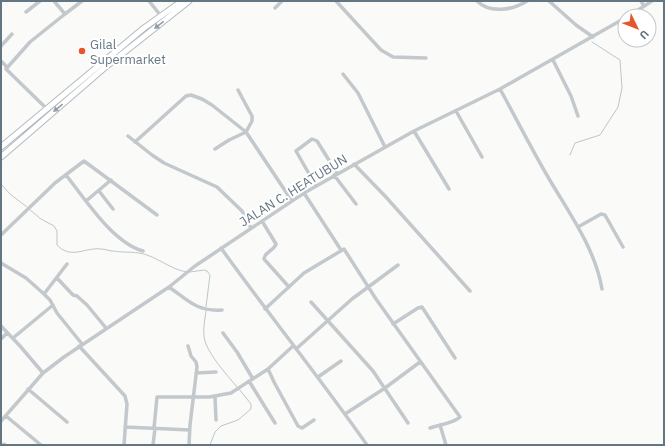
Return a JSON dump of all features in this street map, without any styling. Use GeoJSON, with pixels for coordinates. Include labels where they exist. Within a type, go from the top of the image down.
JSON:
{"type":"FeatureCollection","features":[{"type":"Feature","properties":{"kind":"main road"},"geometry":{"type":"LineString","coordinates":[[1,157],[161,16],[182,1]]}},
{"type":"Feature","properties":{"kind":"main road"},"geometry":{"type":"LineString","coordinates":[[1,147],[47,109],[189,1]]}},
{"type":"Feature","properties":{"kind":"main road"},"geometry":{"type":"LineString","coordinates":[[13,138],[18,143]]}},
{"type":"Feature","properties":{"kind":"street"},"geometry":{"type":"LineString","coordinates":[[26,12],[40,1]]}},
{"type":"Feature","properties":{"kind":"street"},"geometry":{"type":"LineString","coordinates":[[54,1],[65,14]]}},
{"type":"Feature","properties":{"kind":"street"},"geometry":{"type":"LineString","coordinates":[[7,67],[30,42],[82,1]]}},
{"type":"Feature","properties":{"kind":"street"},"geometry":{"type":"LineString","coordinates":[[149,1],[161,16]]}},
{"type":"Feature","properties":{"kind":"street"},"geometry":{"type":"LineString","coordinates":[[275,8],[282,1]]}},
{"type":"Feature","properties":{"kind":"street"},"geometry":{"type":"LineString","coordinates":[[336,1],[381,50],[389,56],[426,58]]}},
{"type":"Feature","properties":{"kind":"street"},"geometry":{"type":"LineString","coordinates":[[477,1],[481,5],[501,10],[508,10],[527,1]]}},
{"type":"Feature","properties":{"kind":"street"},"geometry":{"type":"LineString","coordinates":[[549,1],[576,25],[593,37]]}},
{"type":"Feature","properties":{"kind":"street"},"geometry":{"type":"LineString","coordinates":[[641,1],[644,6]]}},
{"type":"Feature","properties":{"kind":"street"},"geometry":{"type":"LineString","coordinates":[[641,8],[652,1]]}},
{"type":"Feature","properties":{"kind":"street","name":"JALAN C. HEATUBUN"},"geometry":{"type":"LineString","coordinates":[[3,418],[43,373],[80,345],[169,287],[195,266],[304,193],[335,174],[414,131],[500,89],[617,23]]}},
{"type":"Feature","properties":{"kind":"street"},"geometry":{"type":"LineString","coordinates":[[1,46],[12,34]]}},
{"type":"Feature","properties":{"kind":"street"},"geometry":{"type":"LineString","coordinates":[[553,60],[571,96],[578,116]]}},
{"type":"Feature","properties":{"kind":"street"},"geometry":{"type":"LineString","coordinates":[[1,61],[7,67],[6,70],[47,109]]}},
{"type":"Feature","properties":{"kind":"street"},"geometry":{"type":"LineString","coordinates":[[343,74],[361,99],[384,147]]}},
{"type":"Feature","properties":{"kind":"street"},"geometry":{"type":"LineString","coordinates":[[500,89],[578,227],[597,266],[602,289]]}},
{"type":"Feature","properties":{"kind":"street"},"geometry":{"type":"LineString","coordinates":[[215,150],[246,132],[253,119],[238,90]]}},
{"type":"Feature","properties":{"kind":"street"},"geometry":{"type":"LineString","coordinates":[[135,142],[186,96],[191,95],[212,105],[246,132],[292,201]]}},
{"type":"Feature","properties":{"kind":"street"},"geometry":{"type":"LineString","coordinates":[[456,110],[482,157]]}},
{"type":"Feature","properties":{"kind":"street"},"geometry":{"type":"LineString","coordinates":[[414,131],[449,189]]}},
{"type":"Feature","properties":{"kind":"street"},"geometry":{"type":"LineString","coordinates":[[128,136],[164,163],[217,187],[242,211],[251,228]]}},
{"type":"Feature","properties":{"kind":"street"},"geometry":{"type":"LineString","coordinates":[[316,186],[296,151],[312,139],[317,141],[335,174],[356,204]]}},
{"type":"Feature","properties":{"kind":"street"},"geometry":{"type":"LineString","coordinates":[[1,235],[52,186],[84,161],[157,215]]}},
{"type":"Feature","properties":{"kind":"street"},"geometry":{"type":"LineString","coordinates":[[354,164],[385,196],[470,291]]}},
{"type":"Feature","properties":{"kind":"street"},"geometry":{"type":"LineString","coordinates":[[66,175],[109,228],[127,245],[143,251]]}},
{"type":"Feature","properties":{"kind":"street"},"geometry":{"type":"LineString","coordinates":[[86,201],[111,180]]}},
{"type":"Feature","properties":{"kind":"street"},"geometry":{"type":"LineString","coordinates":[[99,191],[113,209]]}},
{"type":"Feature","properties":{"kind":"street"},"geometry":{"type":"LineString","coordinates":[[304,193],[341,250]]}},
{"type":"Feature","properties":{"kind":"street"},"geometry":{"type":"LineString","coordinates":[[578,227],[601,214],[605,215],[623,247]]}},
{"type":"Feature","properties":{"kind":"street"},"geometry":{"type":"LineString","coordinates":[[262,222],[276,244],[264,258],[289,287]]}},
{"type":"Feature","properties":{"kind":"street"},"geometry":{"type":"LineString","coordinates":[[221,248],[367,445]]}},
{"type":"Feature","properties":{"kind":"street"},"geometry":{"type":"LineString","coordinates":[[265,309],[304,273],[344,248],[393,324],[460,417],[454,421],[430,428]]}},
{"type":"Feature","properties":{"kind":"street"},"geometry":{"type":"LineString","coordinates":[[1,263],[26,278],[44,294],[80,345],[125,396],[127,402],[124,445]]}},
{"type":"Feature","properties":{"kind":"street"},"geometry":{"type":"LineString","coordinates":[[44,294],[67,264]]}},
{"type":"Feature","properties":{"kind":"street"},"geometry":{"type":"LineString","coordinates":[[153,445],[157,396],[193,398],[232,393],[268,369],[368,286],[398,265]]}},
{"type":"Feature","properties":{"kind":"street"},"geometry":{"type":"LineString","coordinates":[[57,278],[73,295],[77,296],[87,305],[106,328]]}},
{"type":"Feature","properties":{"kind":"street"},"geometry":{"type":"LineString","coordinates":[[169,287],[201,309],[222,310]]}},
{"type":"Feature","properties":{"kind":"street"},"geometry":{"type":"LineString","coordinates":[[311,302],[366,362],[408,423]]}},
{"type":"Feature","properties":{"kind":"street"},"geometry":{"type":"LineString","coordinates":[[13,338],[53,305]]}},
{"type":"Feature","properties":{"kind":"street"},"geometry":{"type":"LineString","coordinates":[[393,324],[418,308],[422,308],[455,358]]}},
{"type":"Feature","properties":{"kind":"street"},"geometry":{"type":"LineString","coordinates":[[1,326],[43,373]]}},
{"type":"Feature","properties":{"kind":"street"},"geometry":{"type":"LineString","coordinates":[[1,339],[7,333]]}},
{"type":"Feature","properties":{"kind":"street"},"geometry":{"type":"LineString","coordinates":[[223,333],[237,352],[275,423]]}},
{"type":"Feature","properties":{"kind":"street"},"geometry":{"type":"LineString","coordinates":[[188,346],[191,356],[196,364],[189,445]]}},
{"type":"Feature","properties":{"kind":"street"},"geometry":{"type":"LineString","coordinates":[[318,377],[341,361]]}},
{"type":"Feature","properties":{"kind":"street"},"geometry":{"type":"LineString","coordinates":[[345,414],[385,388],[420,362]]}},
{"type":"Feature","properties":{"kind":"street"},"geometry":{"type":"LineString","coordinates":[[268,369],[298,426],[302,428],[314,420]]}},
{"type":"Feature","properties":{"kind":"street"},"geometry":{"type":"LineString","coordinates":[[196,372],[216,372]]}},
{"type":"Feature","properties":{"kind":"street"},"geometry":{"type":"LineString","coordinates":[[28,389],[66,422]]}},
{"type":"Feature","properties":{"kind":"street"},"geometry":{"type":"LineString","coordinates":[[215,396],[216,420]]}},
{"type":"Feature","properties":{"kind":"street"},"geometry":{"type":"LineString","coordinates":[[3,418],[41,445]]}},
{"type":"Feature","properties":{"kind":"street"},"geometry":{"type":"LineString","coordinates":[[440,425],[446,445]]}},
{"type":"Feature","properties":{"kind":"street"},"geometry":{"type":"LineString","coordinates":[[125,427],[190,430]]}},
{"type":"Feature","properties":{"kind":"waterway"},"geometry":{"type":"LineString","coordinates":[[570,155],[575,143],[600,135],[618,107],[622,88],[620,60],[592,42]]}},
{"type":"Feature","properties":{"kind":"waterway"},"geometry":{"type":"LineString","coordinates":[[1,184],[10,194],[27,207]]}},
{"type":"Feature","properties":{"kind":"waterway"},"geometry":{"type":"LineString","coordinates":[[29,209],[41,219],[54,226],[57,231],[57,245],[68,252],[102,249],[117,252],[139,253],[187,272]]}},
{"type":"Feature","properties":{"kind":"waterway"},"geometry":{"type":"LineString","coordinates":[[190,272],[204,270],[210,275],[206,307]]}},
{"type":"Feature","properties":{"kind":"waterway"},"geometry":{"type":"LineString","coordinates":[[206,311],[204,330],[205,342],[212,356],[237,387]]}},
{"type":"Feature","properties":{"kind":"waterway"},"geometry":{"type":"LineString","coordinates":[[210,445],[215,432],[221,426],[238,420],[251,409],[251,404],[239,389]]}},
{"type":"Feature","properties":{"kind":"place","name":"Gilal Supermarket"},"geometry":{"type":"Point","coordinates":[82,51]}}]}
